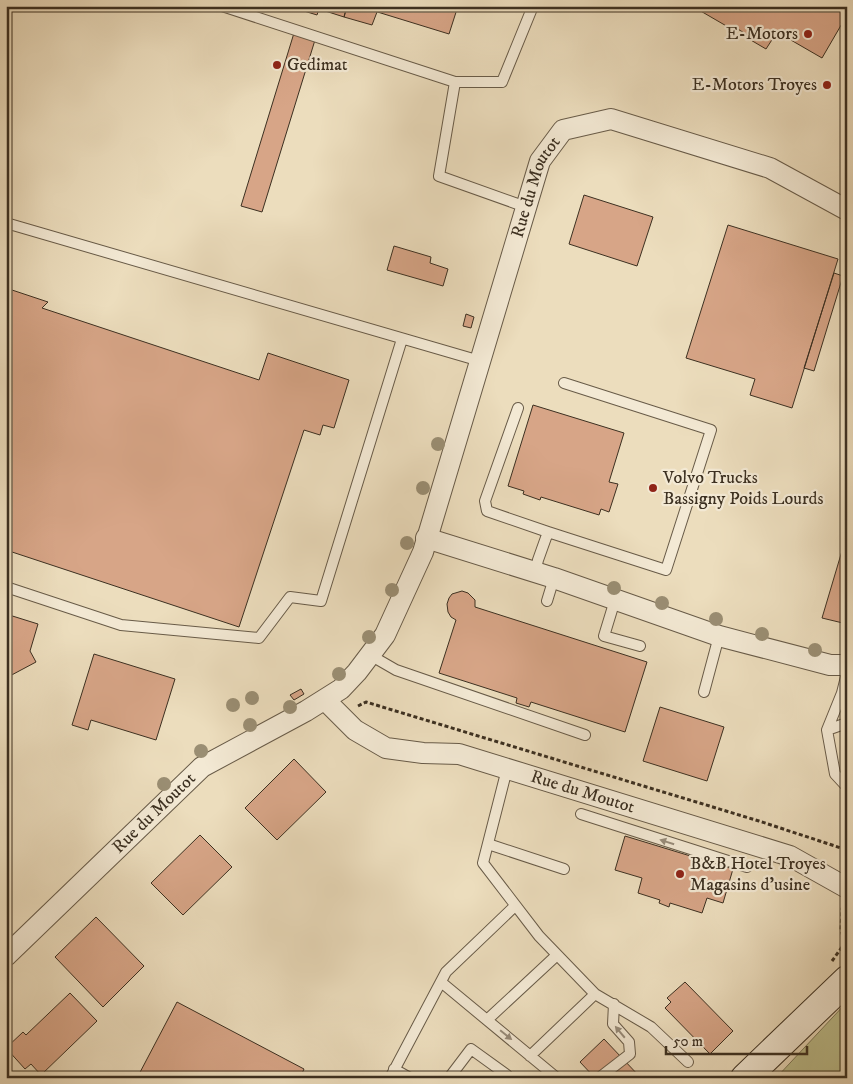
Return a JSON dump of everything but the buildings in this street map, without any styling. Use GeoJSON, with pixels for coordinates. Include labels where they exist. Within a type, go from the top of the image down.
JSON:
{"type":"FeatureCollection","features":[{"type":"Feature","properties":{"kind":"main road"},"geometry":{"type":"LineString","coordinates":[[745,1078],[847,980]]}},
{"type":"Feature","properties":{"kind":"street","name":"Rue du Moutot"},"geometry":{"type":"LineString","coordinates":[[6,956],[202,768],[325,700],[340,689],[357,672],[385,635],[423,552],[540,161],[563,130],[611,119],[770,168],[847,210]]}},
{"type":"Feature","properties":{"kind":"street"},"geometry":{"type":"LineString","coordinates":[[426,538],[554,578],[719,636],[830,665],[847,665]]}},
{"type":"Feature","properties":{"kind":"street","name":"Rue du Moutot"},"geometry":{"type":"LineString","coordinates":[[325,700],[354,730],[386,748],[423,753],[459,754],[790,856],[846,895]]}},
{"type":"Feature","properties":{"kind":"lane"},"geometry":{"type":"LineString","coordinates":[[222,6],[455,82],[502,82],[533,6]]}},
{"type":"Feature","properties":{"kind":"lane"},"geometry":{"type":"LineString","coordinates":[[455,82],[439,176],[526,207]]}},
{"type":"Feature","properties":{"kind":"lane"},"geometry":{"type":"LineString","coordinates":[[6,223],[480,361]]}},
{"type":"Feature","properties":{"kind":"lane"},"geometry":{"type":"LineString","coordinates":[[6,587],[121,625],[259,638],[290,597],[321,601],[402,338]]}},
{"type":"Feature","properties":{"kind":"lane"},"geometry":{"type":"LineString","coordinates":[[518,408],[485,501],[487,511],[666,570],[711,430],[564,383]]}},
{"type":"Feature","properties":{"kind":"lane"},"geometry":{"type":"LineString","coordinates":[[535,572],[548,532]]}},
{"type":"Feature","properties":{"kind":"lane"},"geometry":{"type":"LineString","coordinates":[[547,602],[554,578]]}},
{"type":"Feature","properties":{"kind":"lane"},"geometry":{"type":"LineString","coordinates":[[616,600],[604,636],[640,646]]}},
{"type":"Feature","properties":{"kind":"lane"},"geometry":{"type":"LineString","coordinates":[[704,692],[719,636]]}},
{"type":"Feature","properties":{"kind":"lane"},"geometry":{"type":"LineString","coordinates":[[370,655],[396,670],[585,735]]}},
{"type":"Feature","properties":{"kind":"lane"},"geometry":{"type":"LineString","coordinates":[[847,673],[842,693],[827,730],[835,774],[847,787]]}},
{"type":"Feature","properties":{"kind":"lane"},"geometry":{"type":"LineString","coordinates":[[827,730],[847,723]]}},
{"type":"Feature","properties":{"kind":"lane"},"geometry":{"type":"LineString","coordinates":[[507,769],[482,863],[539,936],[595,994],[651,1027],[688,1062]]}},
{"type":"Feature","properties":{"kind":"lane"},"geometry":{"type":"LineString","coordinates":[[582,814],[747,867]]}},
{"type":"Feature","properties":{"kind":"lane"},"geometry":{"type":"LineString","coordinates":[[488,844],[564,869]]}},
{"type":"Feature","properties":{"kind":"lane"},"geometry":{"type":"LineString","coordinates":[[410,1078],[392,1074],[446,972],[515,906]]}},
{"type":"Feature","properties":{"kind":"lane"},"geometry":{"type":"LineString","coordinates":[[487,1020],[557,955]]}},
{"type":"Feature","properties":{"kind":"lane"},"geometry":{"type":"LineString","coordinates":[[441,982],[557,1078]]}},
{"type":"Feature","properties":{"kind":"lane"},"geometry":{"type":"LineString","coordinates":[[530,1056],[595,994]]}},
{"type":"Feature","properties":{"kind":"lane"},"geometry":{"type":"LineString","coordinates":[[599,1078],[630,1054],[629,1042],[613,1024],[614,1004]]}},
{"type":"Feature","properties":{"kind":"lane"},"geometry":{"type":"LineString","coordinates":[[449,1078],[471,1049],[509,1077]]}},
{"type":"Feature","properties":{"kind":"path"},"geometry":{"type":"LineString","coordinates":[[339,714],[366,702],[759,820],[847,850]]}},
{"type":"Feature","properties":{"kind":"path"},"geometry":{"type":"LineString","coordinates":[[846,895],[842,909],[841,930],[847,950]]}},
{"type":"Feature","properties":{"kind":"green space"},"geometry":{"type":"Polygon","coordinates":[[[847,1002],[847,1078],[776,1078],[847,1002]]]}},
{"type":"Feature","properties":{"kind":"place","name":"E-Motors"},"geometry":{"type":"Point","coordinates":[808,34]}},
{"type":"Feature","properties":{"kind":"place","name":"Gedimat"},"geometry":{"type":"Point","coordinates":[277,65]}},
{"type":"Feature","properties":{"kind":"place","name":"E-Motors Troyes"},"geometry":{"type":"Point","coordinates":[827,85]}},
{"type":"Feature","properties":{"kind":"place","name":"Volvo Trucks Bassigny Poids Lourds"},"geometry":{"type":"Point","coordinates":[653,488]}},
{"type":"Feature","properties":{"kind":"place","name":"B&B Hotel Troyes Magasins d'usine"},"geometry":{"type":"Point","coordinates":[680,874]}}]}
